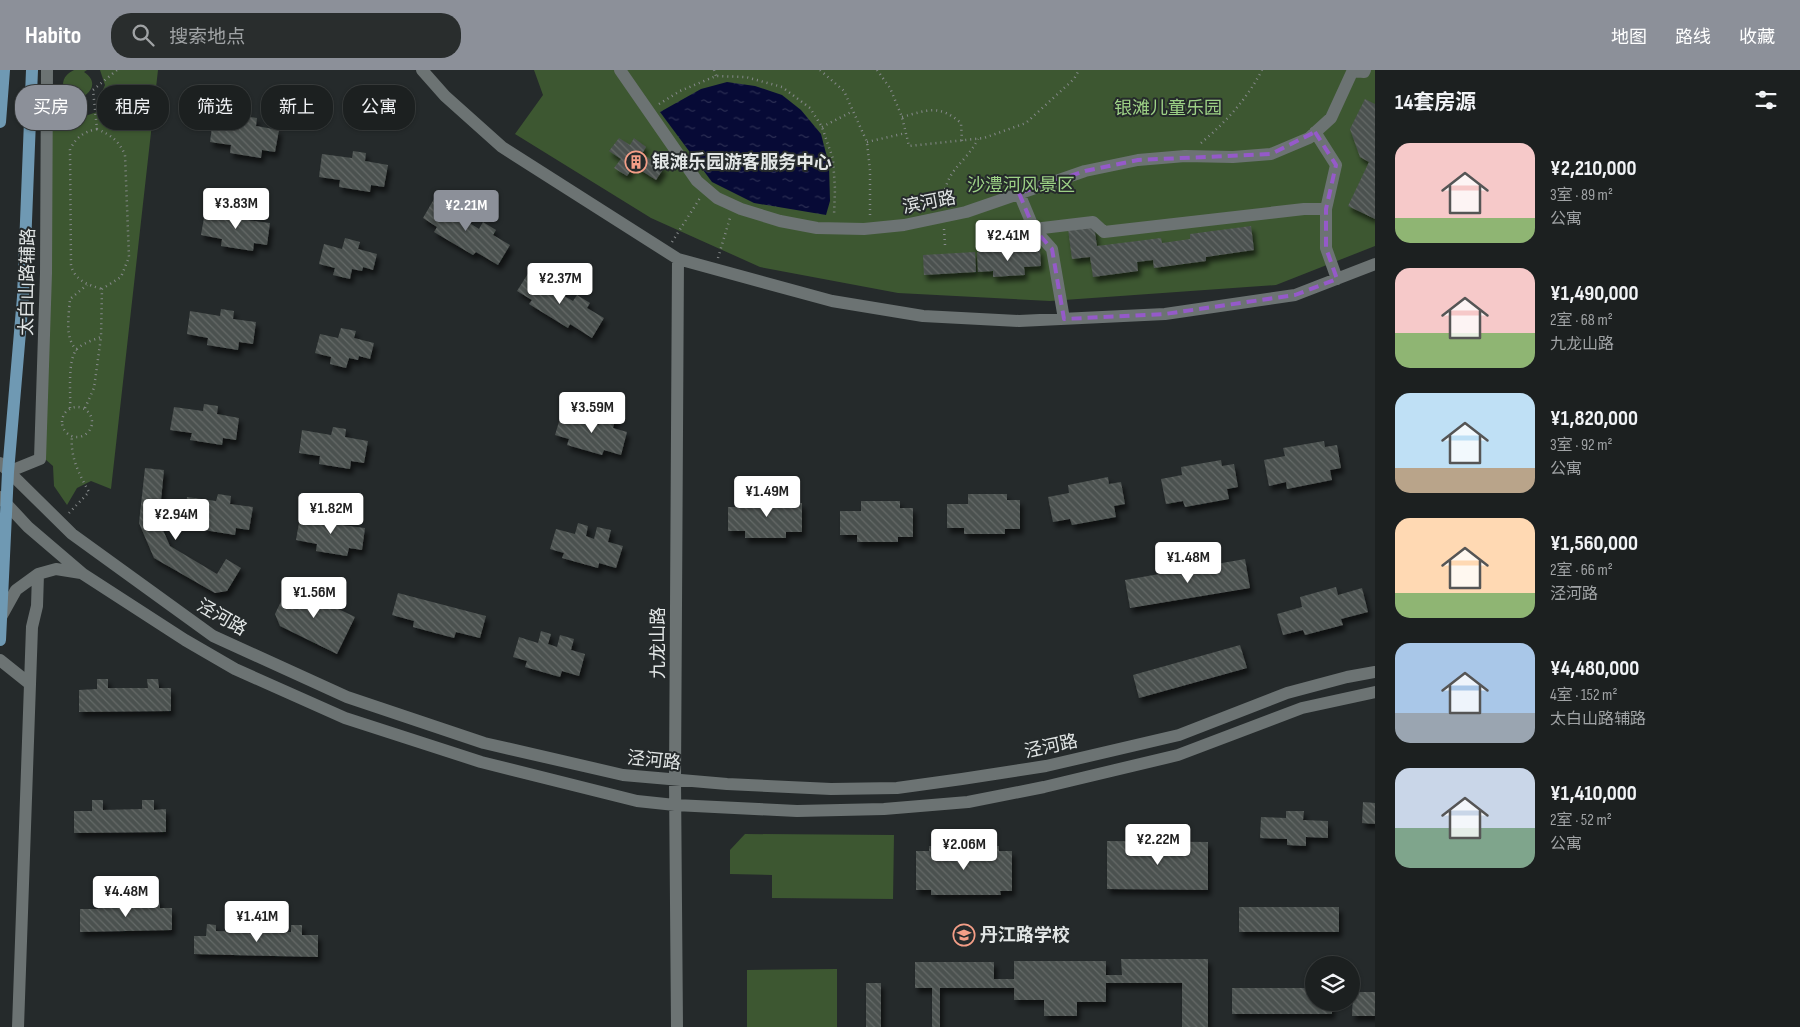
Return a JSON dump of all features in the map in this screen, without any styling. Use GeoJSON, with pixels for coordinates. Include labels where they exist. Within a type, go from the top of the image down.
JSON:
{"type":"FeatureCollection","features":[{"type":"Feature","properties":{"kind":"main road"},"geometry":{"type":"LineString","coordinates":[[0,122],[4,70]]}},
{"type":"Feature","properties":{"kind":"main road"},"geometry":{"type":"LineString","coordinates":[[0,640],[4,468],[23,297],[32,70]]}},
{"type":"Feature","properties":{"kind":"street","name":"太白山路辅路"},"geometry":{"type":"LineString","coordinates":[[4,468],[40,460],[46,273],[47,70]]}},
{"type":"Feature","properties":{"kind":"street"},"geometry":{"type":"LineString","coordinates":[[422,70],[445,96],[502,147],[678,259],[832,301],[923,316],[1019,321],[1174,313],[1295,295],[1375,264]]}},
{"type":"Feature","properties":{"kind":"street","name":"滨河路"},"geometry":{"type":"LineString","coordinates":[[620,70],[697,181],[717,198],[734,206],[780,221],[817,228],[869,229],[944,218],[1085,171],[1138,160],[1185,156],[1233,157],[1271,154],[1309,138],[1331,118],[1357,70]]}},
{"type":"Feature","properties":{"kind":"street"},"geometry":{"type":"LineString","coordinates":[[1315,132],[1336,165],[1326,210],[1326,248],[1336,279]]}},
{"type":"Feature","properties":{"kind":"street"},"geometry":{"type":"LineString","coordinates":[[1019,193],[1034,229],[1052,249],[1064,319]]}},
{"type":"Feature","properties":{"kind":"street"},"geometry":{"type":"LineString","coordinates":[[1034,229],[1093,222],[1104,232],[1304,210],[1326,210]]}},
{"type":"Feature","properties":{"kind":"street","name":"九龙山路"},"geometry":{"type":"LineString","coordinates":[[677,1027],[675,780],[678,259]]}},
{"type":"Feature","properties":{"kind":"street","name":"泾河路"},"geometry":{"type":"LineString","coordinates":[[4,468],[72,534],[213,636],[347,697],[484,743],[623,775],[727,784],[831,789],[896,788],[1046,766],[1179,735],[1287,693],[1347,677],[1375,672]]}},
{"type":"Feature","properties":{"kind":"street"},"geometry":{"type":"LineString","coordinates":[[3,501],[28,527],[83,574],[235,670],[345,718],[481,762],[637,801],[675,805],[797,811],[884,809],[968,802],[1044,787],[1178,755],[1302,708],[1375,692]]}},
{"type":"Feature","properties":{"kind":"street"},"geometry":{"type":"LineString","coordinates":[[1,617],[16,590],[38,574],[56,569],[83,574]]}},
{"type":"Feature","properties":{"kind":"street"},"geometry":{"type":"LineString","coordinates":[[18,1027],[32,627],[37,606],[38,574]]}},
{"type":"Feature","properties":{"kind":"street"},"geometry":{"type":"LineString","coordinates":[[0,660],[30,684]]}},
{"type":"Feature","properties":{"kind":"path"},"geometry":{"type":"LineString","coordinates":[[98,85],[117,70]]}},
{"type":"Feature","properties":{"kind":"path"},"geometry":{"type":"LineString","coordinates":[[714,70],[716,76]]}},
{"type":"Feature","properties":{"kind":"path"},"geometry":{"type":"LineString","coordinates":[[820,70],[844,91],[867,142],[870,170],[869,229]]}},
{"type":"Feature","properties":{"kind":"path"},"geometry":{"type":"LineString","coordinates":[[877,70],[890,88],[902,117],[909,146],[984,138],[1026,123],[1074,79],[1079,70]]}},
{"type":"Feature","properties":{"kind":"path"},"geometry":{"type":"LineString","coordinates":[[1185,156],[1228,119],[1252,89],[1262,70]]}},
{"type":"Feature","properties":{"kind":"path"},"geometry":{"type":"LineString","coordinates":[[649,110],[680,91],[716,76],[746,77],[782,87],[810,108],[822,127],[833,159],[835,189],[833,228]]}},
{"type":"Feature","properties":{"kind":"path"},"geometry":{"type":"LineString","coordinates":[[97,86],[92,90],[97,129],[79,136],[70,149],[71,266],[74,274],[88,284],[102,289]]}},
{"type":"Feature","properties":{"kind":"path"},"geometry":{"type":"LineString","coordinates":[[902,117],[929,109],[940,110],[951,115],[961,123],[962,141]]}},
{"type":"Feature","properties":{"kind":"path"},"geometry":{"type":"LineString","coordinates":[[822,127],[853,111]]}},
{"type":"Feature","properties":{"kind":"path"},"geometry":{"type":"LineString","coordinates":[[99,130],[110,135],[121,146],[125,155],[129,257],[121,276],[102,289]]}},
{"type":"Feature","properties":{"kind":"path"},"geometry":{"type":"LineString","coordinates":[[867,142],[906,133]]}},
{"type":"Feature","properties":{"kind":"path"},"geometry":{"type":"LineString","coordinates":[[945,245],[943,201],[946,184],[952,171],[971,152],[978,139]]}},
{"type":"Feature","properties":{"kind":"path"},"geometry":{"type":"LineString","coordinates":[[666,251],[706,189]]}},
{"type":"Feature","properties":{"kind":"path"},"geometry":{"type":"LineString","coordinates":[[714,269],[734,206]]}},
{"type":"Feature","properties":{"kind":"path"},"geometry":{"type":"LineString","coordinates":[[76,350],[72,346],[69,332],[70,299],[88,284]]}},
{"type":"Feature","properties":{"kind":"path"},"geometry":{"type":"LineString","coordinates":[[85,408],[94,388],[101,337],[102,289]]}},
{"type":"Feature","properties":{"kind":"path"},"geometry":{"type":"LineString","coordinates":[[70,408],[72,359],[76,350],[88,342],[101,337]]}},
{"type":"Feature","properties":{"kind":"path"},"geometry":{"type":"LineString","coordinates":[[75,406],[85,408],[92,416],[92,426],[86,434],[77,437],[67,434],[62,425],[63,415],[75,406]]}},
{"type":"Feature","properties":{"kind":"path"},"geometry":{"type":"LineString","coordinates":[[63,507],[69,513],[89,492],[77,472],[71,448],[72,436]]}},
{"type":"Feature","properties":{"kind":"highlighted area"},"geometry":{"type":"Polygon","coordinates":[[[1315,132],[1336,165],[1326,209],[1326,248],[1337,279],[1295,295],[1165,314],[1064,319],[1052,249],[1034,229],[1019,193],[1085,171],[1138,160],[1271,154],[1315,132]]]}},
{"type":"Feature","properties":{"kind":"green space"},"geometry":{"type":"Polygon","coordinates":[[[74,70],[87,70],[84,72],[91,79],[92,86],[89,92],[87,94],[87,85],[63,85],[66,76],[74,70]]]}},
{"type":"Feature","properties":{"kind":"green space"},"geometry":{"type":"Polygon","coordinates":[[[100,70],[158,70],[156,85],[105,85],[100,70]]]}},
{"type":"Feature","properties":{"kind":"green space","name":"沙澧河风景区"},"geometry":{"type":"Polygon","coordinates":[[[534,70],[1375,70],[1375,246],[1276,285],[1050,301],[898,293],[760,267],[651,218],[515,134],[543,95],[534,70]]]}},
{"type":"Feature","properties":{"kind":"green space"},"geometry":{"type":"Polygon","coordinates":[[[97,112],[97,130],[151,130],[111,489],[91,481],[77,488],[67,505],[54,486],[53,466],[45,459],[50,130],[87,130],[87,115],[97,112]]]}},
{"type":"Feature","properties":{"kind":"green space"},"geometry":{"type":"Polygon","coordinates":[[[745,834],[894,835],[893,899],[772,898],[772,875],[730,874],[730,850],[745,834]]]}},
{"type":"Feature","properties":{"kind":"green space"},"geometry":{"type":"Polygon","coordinates":[[[837,969],[837,1027],[747,1027],[747,970],[837,969]]]}},
{"type":"Feature","properties":{"kind":"water"},"geometry":{"type":"Polygon","coordinates":[[[727,82],[755,86],[782,95],[801,110],[821,134],[829,165],[830,201],[826,215],[754,203],[712,182],[660,112],[701,89],[727,82]]]}},
{"type":"Feature","properties":{"kind":"building"},"geometry":{"type":"Polygon","coordinates":[[[1365,99],[1375,104],[1375,219],[1348,206],[1369,162],[1360,157],[1350,129],[1365,99]]]}},
{"type":"Feature","properties":{"kind":"building"},"geometry":{"type":"Polygon","coordinates":[[[251,117],[257,118],[256,126],[261,127],[261,130],[279,130],[275,152],[262,150],[261,158],[230,153],[231,145],[210,142],[212,130],[251,130],[251,117]]]}},
{"type":"Feature","properties":{"kind":"building","name":"银滩乐园游客服务中心"},"geometry":{"type":"Polygon","coordinates":[[[619,138],[630,145],[634,138],[646,147],[642,154],[664,168],[656,180],[634,166],[627,176],[614,168],[621,159],[609,151],[619,138]]]}},
{"type":"Feature","properties":{"kind":"building"},"geometry":{"type":"Polygon","coordinates":[[[353,151],[366,153],[365,161],[388,165],[384,187],[371,185],[370,192],[339,187],[340,180],[319,177],[322,154],[352,158],[353,151]]]}},
{"type":"Feature","properties":{"kind":"building"},"geometry":{"type":"Polygon","coordinates":[[[434,199],[451,210],[455,203],[470,212],[465,220],[479,229],[483,222],[496,230],[493,235],[510,245],[498,265],[476,252],[473,255],[434,232],[437,227],[423,218],[434,199]]]}},
{"type":"Feature","properties":{"kind":"building"},"geometry":{"type":"Polygon","coordinates":[[[235,210],[249,212],[247,220],[270,223],[267,245],[254,243],[253,251],[221,246],[222,239],[201,235],[205,212],[234,217],[235,210]]]}},
{"type":"Feature","properties":{"kind":"building"},"geometry":{"type":"Polygon","coordinates":[[[1094,226],[1097,246],[1161,238],[1162,243],[1190,239],[1190,234],[1251,226],[1254,250],[1206,257],[1206,261],[1154,268],[1153,260],[1137,262],[1138,271],[1093,277],[1090,257],[1072,259],[1068,229],[1094,226]]]}},
{"type":"Feature","properties":{"kind":"building"},"geometry":{"type":"Polygon","coordinates":[[[345,238],[360,242],[358,249],[377,254],[373,270],[363,267],[362,271],[352,269],[350,279],[333,275],[335,268],[319,264],[324,244],[342,249],[345,238]]]}},
{"type":"Feature","properties":{"kind":"building"},"geometry":{"type":"Polygon","coordinates":[[[1040,249],[1041,266],[1024,267],[1025,275],[993,277],[993,271],[978,272],[977,252],[1040,249]]]}},
{"type":"Feature","properties":{"kind":"building"},"geometry":{"type":"Polygon","coordinates":[[[975,252],[976,272],[924,275],[923,255],[975,252]]]}},
{"type":"Feature","properties":{"kind":"building"},"geometry":{"type":"Polygon","coordinates":[[[529,272],[546,283],[550,276],[564,285],[559,293],[573,301],[577,295],[590,303],[587,308],[604,318],[592,338],[570,324],[568,328],[529,304],[532,300],[517,291],[529,272]]]}},
{"type":"Feature","properties":{"kind":"building"},"geometry":{"type":"Polygon","coordinates":[[[221,309],[234,311],[233,319],[256,322],[253,344],[239,342],[238,350],[207,345],[208,338],[187,334],[190,311],[220,316],[221,309]]]}},
{"type":"Feature","properties":{"kind":"building"},"geometry":{"type":"Polygon","coordinates":[[[341,328],[356,331],[354,338],[374,343],[370,359],[359,356],[358,360],[349,358],[346,368],[330,364],[331,357],[315,353],[320,334],[338,338],[341,328]]]}},
{"type":"Feature","properties":{"kind":"building"},"geometry":{"type":"Polygon","coordinates":[[[204,404],[218,406],[217,414],[239,418],[236,440],[223,438],[222,445],[190,440],[192,433],[170,430],[174,407],[203,411],[204,404]]]}},
{"type":"Feature","properties":{"kind":"building"},"geometry":{"type":"Polygon","coordinates":[[[583,410],[593,413],[590,423],[599,425],[602,413],[616,417],[613,428],[627,432],[621,455],[604,450],[602,455],[567,445],[569,439],[555,435],[561,415],[580,421],[583,410]]]}},
{"type":"Feature","properties":{"kind":"building"},"geometry":{"type":"Polygon","coordinates":[[[333,427],[346,429],[345,437],[368,441],[364,463],[351,461],[350,469],[319,464],[320,456],[299,453],[302,430],[331,435],[333,427]]]}},
{"type":"Feature","properties":{"kind":"building"},"geometry":{"type":"Polygon","coordinates":[[[1324,441],[1325,447],[1337,445],[1341,468],[1330,470],[1332,480],[1287,489],[1286,482],[1269,486],[1264,460],[1285,456],[1283,448],[1324,441]]]}},
{"type":"Feature","properties":{"kind":"building"},"geometry":{"type":"Polygon","coordinates":[[[1221,460],[1222,466],[1234,464],[1238,487],[1227,489],[1229,499],[1185,507],[1183,501],[1166,504],[1161,479],[1182,475],[1181,467],[1221,460]]]}},
{"type":"Feature","properties":{"kind":"building"},"geometry":{"type":"Polygon","coordinates":[[[145,468],[164,470],[159,521],[170,546],[217,574],[226,559],[241,568],[227,591],[215,593],[154,558],[139,523],[145,468]]]}},
{"type":"Feature","properties":{"kind":"building"},"geometry":{"type":"Polygon","coordinates":[[[1108,477],[1109,484],[1121,482],[1125,504],[1114,506],[1116,517],[1072,525],[1070,519],[1053,522],[1048,497],[1069,493],[1068,485],[1108,477]]]}},
{"type":"Feature","properties":{"kind":"building"},"geometry":{"type":"Polygon","coordinates":[[[218,494],[231,496],[230,504],[253,507],[249,530],[236,528],[235,535],[204,530],[205,523],[184,520],[187,497],[216,501],[218,494]]]}},
{"type":"Feature","properties":{"kind":"building"},"geometry":{"type":"Polygon","coordinates":[[[968,494],[1007,494],[1007,500],[1020,500],[1020,529],[1005,529],[1005,534],[964,534],[964,528],[947,528],[947,504],[968,504],[968,494]]]}},
{"type":"Feature","properties":{"kind":"building"},"geometry":{"type":"Polygon","coordinates":[[[750,497],[788,497],[788,503],[802,503],[802,532],[786,532],[786,538],[745,538],[745,531],[728,531],[728,507],[750,507],[750,497]]]}},
{"type":"Feature","properties":{"kind":"building"},"geometry":{"type":"Polygon","coordinates":[[[861,501],[900,501],[900,508],[913,508],[913,537],[898,537],[898,542],[857,542],[857,535],[840,535],[840,511],[861,511],[861,501]]]}},
{"type":"Feature","properties":{"kind":"building"},"geometry":{"type":"Polygon","coordinates":[[[330,515],[344,517],[342,525],[365,528],[362,550],[349,548],[347,556],[316,551],[317,544],[296,540],[300,517],[329,522],[330,515]]]}},
{"type":"Feature","properties":{"kind":"building"},"geometry":{"type":"Polygon","coordinates":[[[578,523],[588,526],[586,536],[594,539],[597,527],[611,530],[608,542],[623,546],[616,568],[599,563],[598,568],[562,558],[564,553],[550,549],[556,529],[575,534],[578,523]]]}},
{"type":"Feature","properties":{"kind":"building"},"geometry":{"type":"Polygon","coordinates":[[[1245,559],[1250,588],[1130,608],[1125,580],[1245,559]]]}},
{"type":"Feature","properties":{"kind":"building"},"geometry":{"type":"Polygon","coordinates":[[[289,585],[355,617],[337,654],[280,626],[275,614],[289,585]]]}},
{"type":"Feature","properties":{"kind":"building"},"geometry":{"type":"Polygon","coordinates":[[[1336,587],[1338,595],[1362,588],[1368,612],[1341,619],[1343,625],[1305,635],[1303,630],[1283,635],[1277,614],[1302,607],[1300,597],[1336,587]]]}},
{"type":"Feature","properties":{"kind":"building"},"geometry":{"type":"Polygon","coordinates":[[[398,593],[486,616],[480,638],[456,632],[454,638],[413,627],[414,621],[392,615],[398,593]]]}},
{"type":"Feature","properties":{"kind":"building"},"geometry":{"type":"Polygon","coordinates":[[[541,631],[551,634],[548,644],[557,647],[560,635],[574,639],[571,650],[585,654],[579,676],[562,671],[560,677],[525,667],[527,661],[513,657],[519,637],[538,643],[541,631]]]}},
{"type":"Feature","properties":{"kind":"building"},"geometry":{"type":"Polygon","coordinates":[[[1240,645],[1247,668],[1139,698],[1133,675],[1240,645]]]}},
{"type":"Feature","properties":{"kind":"building"},"geometry":{"type":"Polygon","coordinates":[[[97,679],[108,679],[108,688],[148,688],[147,679],[158,679],[159,688],[171,688],[171,711],[79,712],[79,690],[97,689],[97,679]]]}},
{"type":"Feature","properties":{"kind":"building"},"geometry":{"type":"Polygon","coordinates":[[[92,800],[103,800],[103,810],[142,809],[142,800],[154,800],[154,810],[166,809],[166,832],[74,833],[74,811],[92,811],[92,800]]]}},
{"type":"Feature","properties":{"kind":"building"},"geometry":{"type":"Polygon","coordinates":[[[1363,802],[1375,803],[1375,824],[1362,823],[1363,802]]]}},
{"type":"Feature","properties":{"kind":"building"},"geometry":{"type":"Polygon","coordinates":[[[1286,811],[1304,811],[1303,820],[1328,821],[1328,838],[1306,837],[1306,846],[1287,845],[1287,839],[1260,838],[1261,817],[1286,818],[1286,811]]]}},
{"type":"Feature","properties":{"kind":"building"},"geometry":{"type":"Polygon","coordinates":[[[1107,841],[1208,842],[1208,890],[1107,889],[1107,841]]]}},
{"type":"Feature","properties":{"kind":"building"},"geometry":{"type":"Polygon","coordinates":[[[929,846],[999,846],[999,851],[1012,851],[1012,891],[1000,891],[1001,895],[931,895],[931,890],[916,890],[916,851],[929,851],[929,846]]]}},
{"type":"Feature","properties":{"kind":"building"},"geometry":{"type":"Polygon","coordinates":[[[98,898],[108,898],[109,908],[148,907],[148,899],[159,899],[160,908],[172,908],[172,930],[80,932],[80,909],[98,909],[98,898]]]}},
{"type":"Feature","properties":{"kind":"building"},"geometry":{"type":"Polygon","coordinates":[[[1239,907],[1339,907],[1339,932],[1239,932],[1239,907]]]}},
{"type":"Feature","properties":{"kind":"building"},"geometry":{"type":"Polygon","coordinates":[[[207,924],[216,925],[216,931],[249,932],[249,924],[259,924],[258,932],[291,932],[291,925],[302,925],[302,935],[318,935],[318,957],[194,954],[194,936],[206,936],[207,924]]]}},
{"type":"Feature","properties":{"kind":"building"},"geometry":{"type":"Polygon","coordinates":[[[1121,959],[1208,959],[1208,1027],[1182,1027],[1182,983],[1106,983],[1106,1002],[1077,1002],[1077,1016],[1044,1016],[1044,1000],[1014,1000],[1014,988],[940,988],[940,1027],[932,1027],[932,988],[915,988],[915,962],[994,962],[994,979],[1014,979],[1014,961],[1106,961],[1106,975],[1122,975],[1121,959]]]}},
{"type":"Feature","properties":{"kind":"building"},"geometry":{"type":"Polygon","coordinates":[[[866,983],[881,983],[881,1027],[866,1027],[866,983]]]}},
{"type":"Feature","properties":{"kind":"building"},"geometry":{"type":"Polygon","coordinates":[[[1232,988],[1305,988],[1305,1011],[1332,1011],[1332,1014],[1232,1014],[1232,988]]]}},
{"type":"Feature","properties":{"kind":"building"},"geometry":{"type":"Polygon","coordinates":[[[1360,992],[1375,992],[1375,1016],[1352,1016],[1352,1011],[1360,1011],[1360,992]]]}},
{"type":"Feature","properties":{"kind":"place","name":"银滩乐园游客服务中心"},"geometry":{"type":"Point","coordinates":[636,162]}},
{"type":"Feature","properties":{"kind":"place","name":"丹江路学校"},"geometry":{"type":"Point","coordinates":[964,935]}},
{"type":"Feature","properties":{"kind":"park label","name":"银滩儿童乐园"},"geometry":{"type":"Point","coordinates":[1168,108]}}]}
